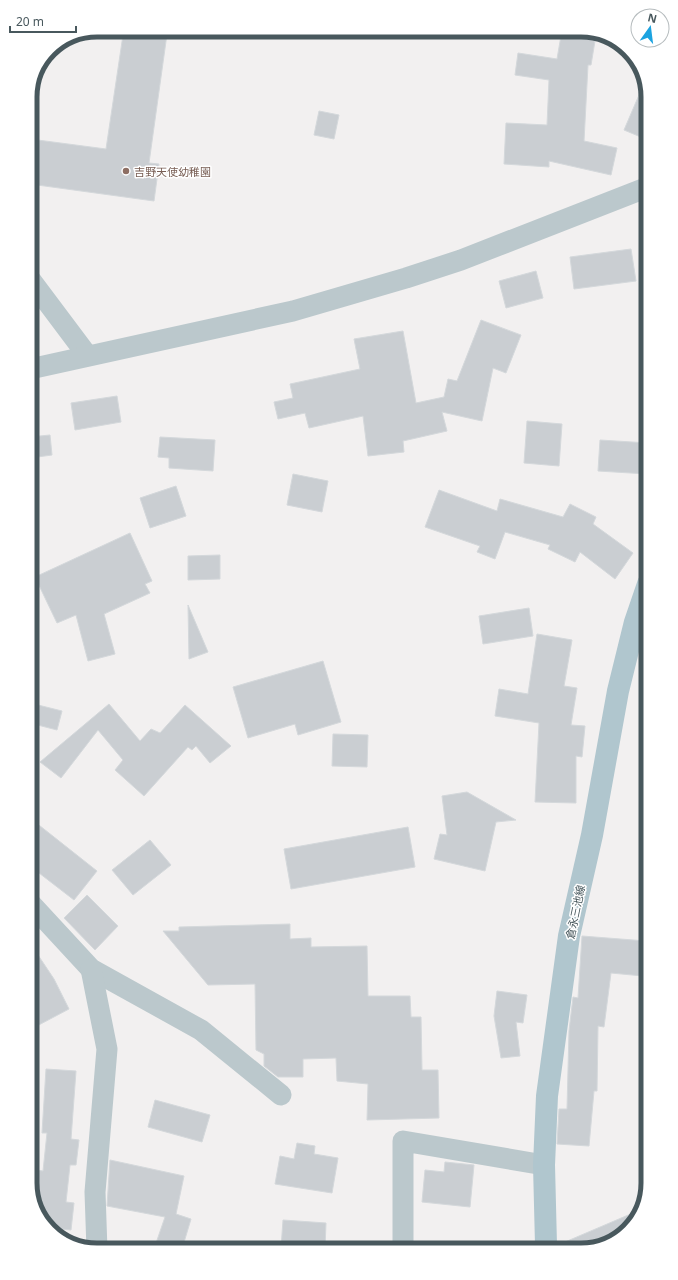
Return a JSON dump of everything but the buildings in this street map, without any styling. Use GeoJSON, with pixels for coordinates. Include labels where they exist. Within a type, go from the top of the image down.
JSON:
{"type":"FeatureCollection","features":[{"type":"Feature","properties":{"kind":"main road","name":"倉永三池線"},"geometry":{"type":"LineString","coordinates":[[546,1243],[544,1165],[547,1096],[569,936],[592,835],[618,691],[635,622],[641,604]]}},
{"type":"Feature","properties":{"kind":"street"},"geometry":{"type":"LineString","coordinates":[[37,367],[87,355],[293,311],[406,278],[461,260],[641,190]]}},
{"type":"Feature","properties":{"kind":"street"},"geometry":{"type":"LineString","coordinates":[[37,288],[87,355]]}},
{"type":"Feature","properties":{"kind":"street"},"geometry":{"type":"LineString","coordinates":[[37,911],[91,969],[201,1030],[281,1096]]}},
{"type":"Feature","properties":{"kind":"street"},"geometry":{"type":"LineString","coordinates":[[91,969],[107,1049],[95,1192],[97,1243]]}},
{"type":"Feature","properties":{"kind":"street"},"geometry":{"type":"LineString","coordinates":[[403,1243],[403,1141],[544,1165]]}},
{"type":"Feature","properties":{"kind":"place","name":"吉野天使幼稚園"},"geometry":{"type":"Point","coordinates":[126,171]}}]}
